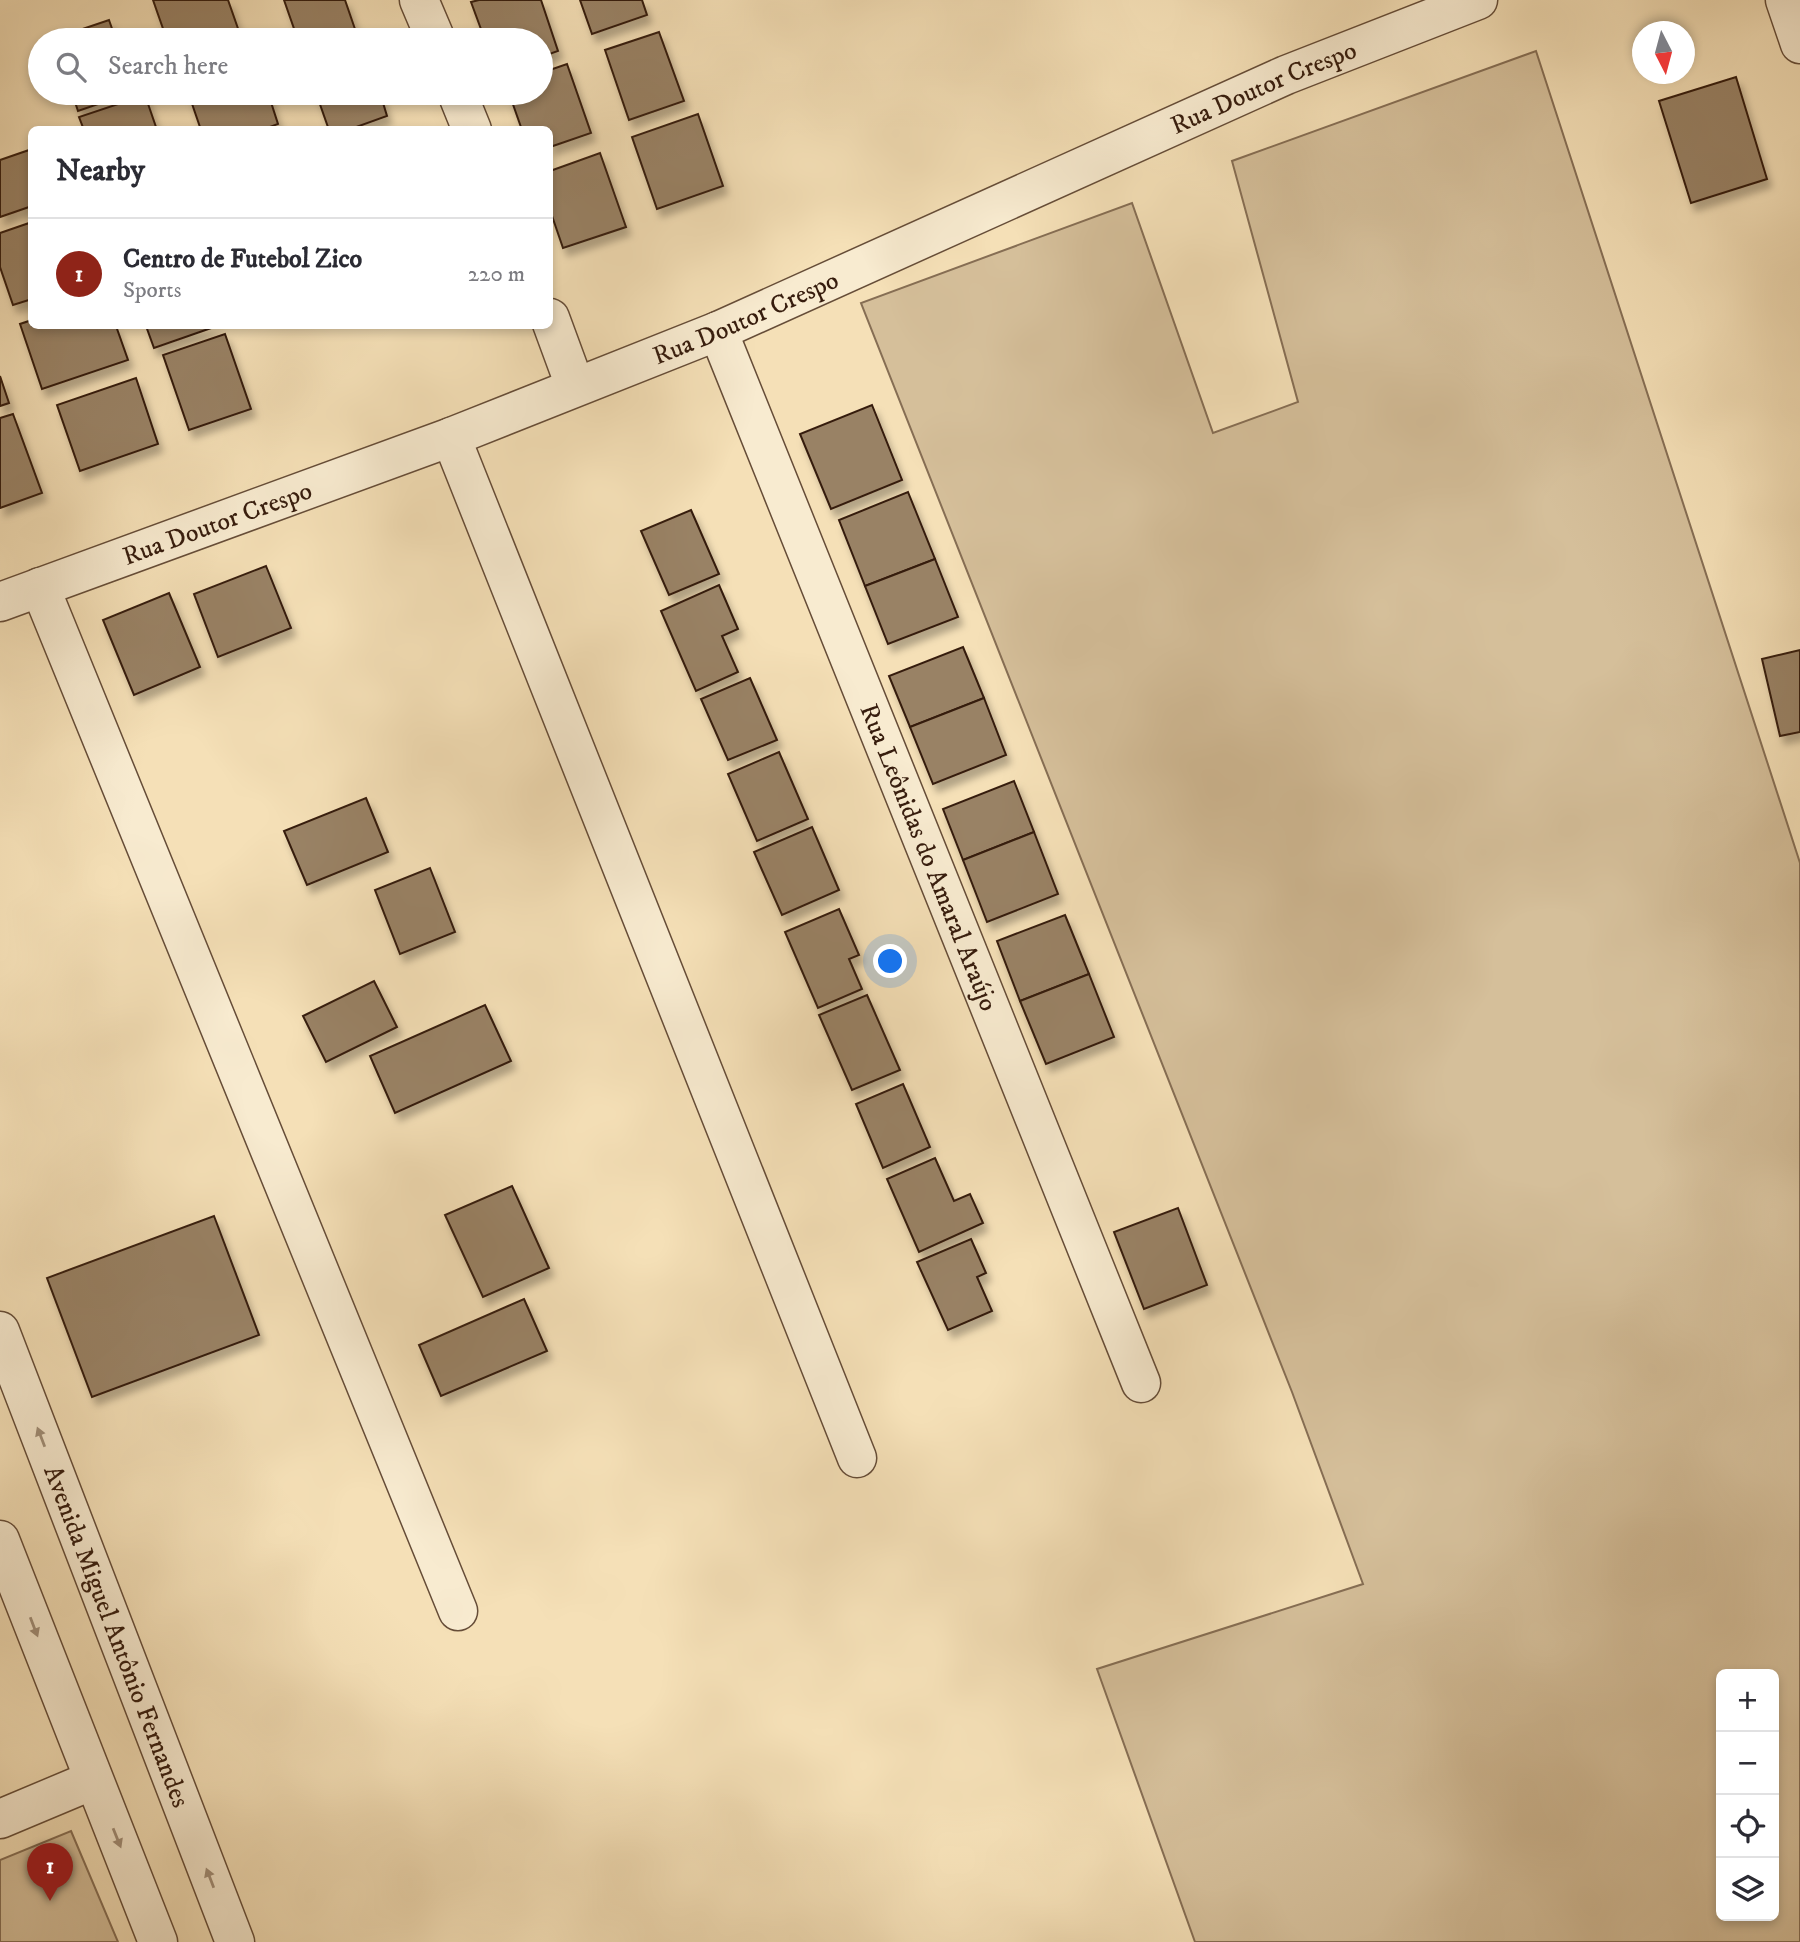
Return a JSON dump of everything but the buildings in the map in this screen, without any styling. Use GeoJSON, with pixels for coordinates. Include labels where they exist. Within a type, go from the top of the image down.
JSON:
{"type":"FeatureCollection","features":[{"type":"Feature","properties":{"kind":"street"},"geometry":{"type":"LineString","coordinates":[[419,0],[431,28]]}},
{"type":"Feature","properties":{"kind":"street","name":"Rua Doutor Crespo"},"geometry":{"type":"LineString","coordinates":[[0,602],[451,437],[718,331],[1286,75],[1478,0]]}},
{"type":"Feature","properties":{"kind":"street"},"geometry":{"type":"LineString","coordinates":[[1785,0],[1800,44]]}},
{"type":"Feature","properties":{"kind":"street"},"geometry":{"type":"LineString","coordinates":[[462,105],[470,126]]}},
{"type":"Feature","properties":{"kind":"street"},"geometry":{"type":"LineString","coordinates":[[553,326],[575,386]]}},
{"type":"Feature","properties":{"kind":"street","name":"Rua Leônidas do Amaral Araújo"},"geometry":{"type":"LineString","coordinates":[[718,331],[1141,1383]]}},
{"type":"Feature","properties":{"kind":"street"},"geometry":{"type":"LineString","coordinates":[[451,437],[857,1458]]}},
{"type":"Feature","properties":{"kind":"street"},"geometry":{"type":"LineString","coordinates":[[40,587],[458,1611]]}},
{"type":"Feature","properties":{"kind":"street","name":"Avenida Miguel Antônio Fernandes"},"geometry":{"type":"LineString","coordinates":[[0,1331],[235,1942]]}},
{"type":"Feature","properties":{"kind":"street"},"geometry":{"type":"LineString","coordinates":[[0,1540],[159,1942]]}},
{"type":"Feature","properties":{"kind":"street"},"geometry":{"type":"LineString","coordinates":[[0,1819],[93,1780]]}},
{"type":"Feature","properties":{"kind":"shaded area"},"geometry":{"type":"Polygon","coordinates":[[[1536,51],[1800,863],[1800,1942],[1195,1942],[1097,1669],[1363,1584],[1292,1392],[861,303],[1132,203],[1213,433],[1298,402],[1232,161],[1536,51]]]}},
{"type":"Feature","properties":{"kind":"shaded area"},"geometry":{"type":"Polygon","coordinates":[[[71,1831],[118,1942],[0,1942],[0,1860],[71,1831]]]}},
{"type":"Feature","properties":{"kind":"place","name":"Centro de Futebol Zico"},"geometry":{"type":"Point","coordinates":[50,1901]}}]}
